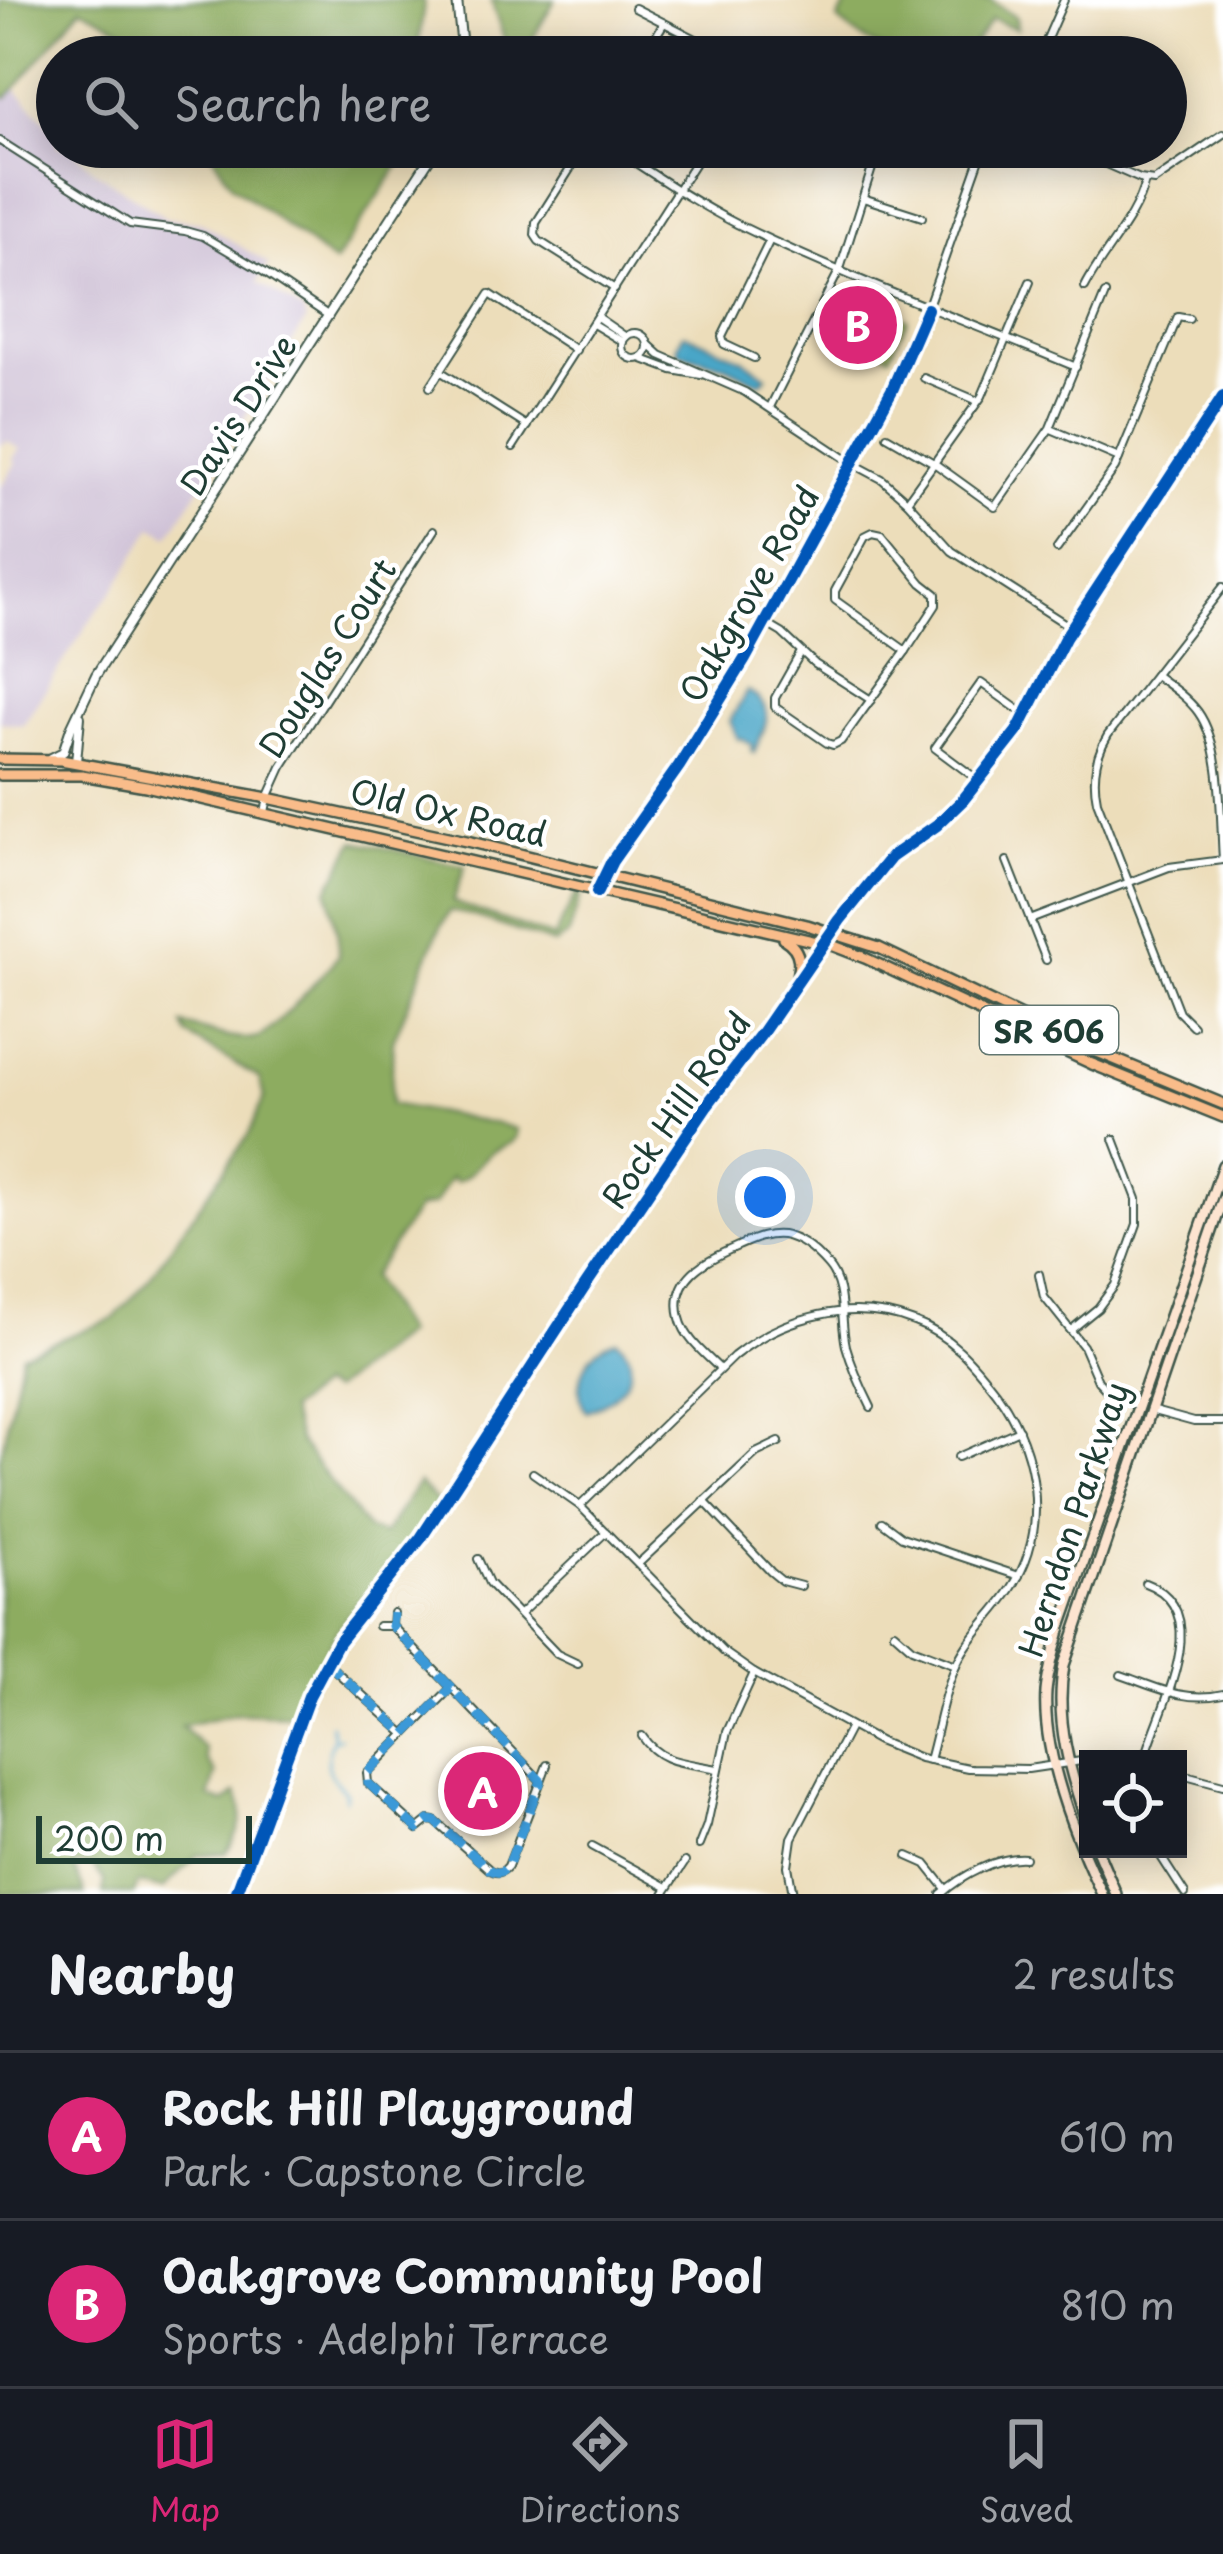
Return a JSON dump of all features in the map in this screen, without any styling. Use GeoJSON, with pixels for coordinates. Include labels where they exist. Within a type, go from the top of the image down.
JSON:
{"type":"FeatureCollection","features":[{"type":"Feature","properties":{"kind":"main road","name":"Old Ox Road"},"geometry":{"type":"LineString","coordinates":[[0,759],[49,758],[268,797],[832,932],[879,948],[1083,1046],[1223,1104]]}},
{"type":"Feature","properties":{"kind":"main road"},"geometry":{"type":"LineString","coordinates":[[55,774],[76,762]]}},
{"type":"Feature","properties":{"kind":"main road","name":"Old Ox Road"},"geometry":{"type":"LineString","coordinates":[[0,775],[111,779],[824,943],[1223,1118]]}},
{"type":"Feature","properties":{"kind":"main road"},"geometry":{"type":"LineString","coordinates":[[768,932],[791,943],[798,953],[794,987]]}},
{"type":"Feature","properties":{"kind":"main road","name":"Herndon Parkway"},"geometry":{"type":"LineString","coordinates":[[1102,1894],[1056,1766],[1047,1713],[1050,1664],[1223,1166]]}},
{"type":"Feature","properties":{"kind":"main road","name":"Herndon Parkway"},"geometry":{"type":"LineString","coordinates":[[1079,1795],[1060,1716],[1064,1665],[1223,1199]]}},
{"type":"Feature","properties":{"kind":"main road"},"geometry":{"type":"LineString","coordinates":[[1100,1858],[1116,1894]]}},
{"type":"Feature","properties":{"kind":"street"},"geometry":{"type":"LineString","coordinates":[[458,0],[461,36]]}},
{"type":"Feature","properties":{"kind":"street"},"geometry":{"type":"LineString","coordinates":[[1048,36],[1064,0]]}},
{"type":"Feature","properties":{"kind":"street"},"geometry":{"type":"LineString","coordinates":[[635,8],[690,36]]}},
{"type":"Feature","properties":{"kind":"street"},"geometry":{"type":"LineString","coordinates":[[656,36],[664,23]]}},
{"type":"Feature","properties":{"kind":"street"},"geometry":{"type":"LineString","coordinates":[[1187,157],[1223,134]]}},
{"type":"Feature","properties":{"kind":"street"},"geometry":{"type":"LineString","coordinates":[[0,141],[36,164]]}},
{"type":"Feature","properties":{"kind":"street"},"geometry":{"type":"LineString","coordinates":[[42,168],[130,224],[203,236],[329,316]]}},
{"type":"Feature","properties":{"kind":"street","name":"Davis Drive"},"geometry":{"type":"LineString","coordinates":[[49,758],[63,752],[96,675],[424,168]]}},
{"type":"Feature","properties":{"kind":"street"},"geometry":{"type":"LineString","coordinates":[[571,168],[536,223],[535,235],[615,289]]}},
{"type":"Feature","properties":{"kind":"street"},"geometry":{"type":"LineString","coordinates":[[644,168],[770,240],[1076,367]]}},
{"type":"Feature","properties":{"kind":"street"},"geometry":{"type":"LineString","coordinates":[[513,447],[692,168]]}},
{"type":"Feature","properties":{"kind":"street"},"geometry":{"type":"LineString","coordinates":[[770,407],[841,269],[872,168]]}},
{"type":"Feature","properties":{"kind":"street","name":"Oakgrove Road"},"geometry":{"type":"LineString","coordinates":[[597,892],[745,659],[899,374],[977,168]]}},
{"type":"Feature","properties":{"kind":"street"},"geometry":{"type":"LineString","coordinates":[[1118,168],[1150,181]]}},
{"type":"Feature","properties":{"kind":"street"},"geometry":{"type":"LineString","coordinates":[[1085,287],[1150,181],[1170,168]]}},
{"type":"Feature","properties":{"kind":"street"},"geometry":{"type":"LineString","coordinates":[[863,197],[922,217]]}},
{"type":"Feature","properties":{"kind":"street"},"geometry":{"type":"LineString","coordinates":[[754,358],[722,339],[770,240]]}},
{"type":"Feature","properties":{"kind":"street"},"geometry":{"type":"LineString","coordinates":[[908,501],[978,401],[1030,282]]}},
{"type":"Feature","properties":{"kind":"street"},"geometry":{"type":"LineString","coordinates":[[430,387],[490,294],[576,350]]}},
{"type":"Feature","properties":{"kind":"street"},"geometry":{"type":"LineString","coordinates":[[887,436],[995,507],[1050,428],[1105,294]]}},
{"type":"Feature","properties":{"kind":"street"},"geometry":{"type":"LineString","coordinates":[[1057,549],[1115,468],[1178,317],[1189,319]]}},
{"type":"Feature","properties":{"kind":"street"},"geometry":{"type":"LineString","coordinates":[[595,320],[624,340]]}},
{"type":"Feature","properties":{"kind":"street"},"geometry":{"type":"LineString","coordinates":[[624,340],[640,334],[656,352],[770,407],[882,479],[952,551],[1072,628]]}},
{"type":"Feature","properties":{"kind":"street"},"geometry":{"type":"LineString","coordinates":[[624,340],[628,357],[705,376]]}},
{"type":"Feature","properties":{"kind":"street"},"geometry":{"type":"LineString","coordinates":[[640,358],[648,344]]}},
{"type":"Feature","properties":{"kind":"street"},"geometry":{"type":"LineString","coordinates":[[440,371],[527,426]]}},
{"type":"Feature","properties":{"kind":"street"},"geometry":{"type":"LineString","coordinates":[[924,378],[978,401]]}},
{"type":"Feature","properties":{"kind":"street","name":"Rock Hill Road"},"geometry":{"type":"LineString","coordinates":[[236,1894],[304,1709],[350,1625],[421,1538],[707,1106],[832,932],[879,870],[950,813],[1027,716],[1072,628],[1223,397]]}},
{"type":"Feature","properties":{"kind":"street"},"geometry":{"type":"LineString","coordinates":[[1050,428],[1119,458]]}},
{"type":"Feature","properties":{"kind":"street","name":"Douglas Court"},"geometry":{"type":"LineString","coordinates":[[265,812],[294,748],[434,530]]}},
{"type":"Feature","properties":{"kind":"street"},"geometry":{"type":"LineString","coordinates":[[801,652],[775,698],[778,710],[833,745],[871,700],[906,651],[936,604],[936,594],[882,534],[873,532],[865,536],[835,591],[836,600],[906,651]]}},
{"type":"Feature","properties":{"kind":"street"},"geometry":{"type":"LineString","coordinates":[[1192,1026],[1179,1012],[1097,801],[1095,766],[1108,735],[1223,586]]}},
{"type":"Feature","properties":{"kind":"street"},"geometry":{"type":"LineString","coordinates":[[765,622],[871,700]]}},
{"type":"Feature","properties":{"kind":"street"},"geometry":{"type":"LineString","coordinates":[[1030,920],[1184,863],[1223,860],[1215,754],[1208,729],[1194,707],[1155,675]]}},
{"type":"Feature","properties":{"kind":"street"},"geometry":{"type":"LineString","coordinates":[[978,780],[935,748],[980,685],[1027,716]]}},
{"type":"Feature","properties":{"kind":"street","name":"Davis Drive"},"geometry":{"type":"LineString","coordinates":[[76,762],[80,709]]}},
{"type":"Feature","properties":{"kind":"street"},"geometry":{"type":"LineString","coordinates":[[1007,861],[1046,960]]}},
{"type":"Feature","properties":{"kind":"street"},"geometry":{"type":"LineString","coordinates":[[1071,1330],[1098,1308],[1115,1285],[1137,1224],[1137,1199],[1114,1138]]}},
{"type":"Feature","properties":{"kind":"street"},"geometry":{"type":"LineString","coordinates":[[720,1370],[688,1336],[679,1309],[686,1279],[706,1260],[759,1237],[789,1237],[805,1245],[833,1273],[852,1364],[871,1407]]}},
{"type":"Feature","properties":{"kind":"street"},"geometry":{"type":"LineString","coordinates":[[1039,1274],[1045,1297],[1083,1346],[1104,1389],[1150,1411],[1194,1422],[1223,1422]]}},
{"type":"Feature","properties":{"kind":"street"},"geometry":{"type":"LineString","coordinates":[[580,1506],[720,1370],[766,1334],[797,1320],[841,1312],[899,1317],[943,1336],[979,1370],[1018,1430],[1032,1473],[1035,1502],[1028,1552],[1002,1602],[956,1665],[929,1760]]}},
{"type":"Feature","properties":{"kind":"street"},"geometry":{"type":"LineString","coordinates":[[958,1457],[1018,1430]]}},
{"type":"Feature","properties":{"kind":"street"},"geometry":{"type":"LineString","coordinates":[[638,1564],[756,1453],[779,1442]]}},
{"type":"Feature","properties":{"kind":"street"},"geometry":{"type":"LineString","coordinates":[[533,1473],[580,1506],[707,1637],[754,1673],[851,1726],[929,1760],[993,1770],[1079,1762]]}},
{"type":"Feature","properties":{"kind":"street"},"geometry":{"type":"LineString","coordinates":[[704,1502],[771,1572],[801,1586]]}},
{"type":"Feature","properties":{"kind":"street"},"geometry":{"type":"LineString","coordinates":[[882,1522],[902,1537],[1018,1576]]}},
{"type":"Feature","properties":{"kind":"street"},"geometry":{"type":"LineString","coordinates":[[520,1614],[606,1532]]}},
{"type":"Feature","properties":{"kind":"street"},"geometry":{"type":"LineString","coordinates":[[478,1559],[485,1578],[559,1655],[578,1664]]}},
{"type":"Feature","properties":{"kind":"street"},"geometry":{"type":"LineString","coordinates":[[1145,1583],[1165,1594],[1181,1630],[1178,1664],[1148,1750]]}},
{"type":"Feature","properties":{"kind":"street"},"geometry":{"type":"LineString","coordinates":[[392,1626],[393,1612]]}},
{"type":"Feature","properties":{"kind":"street"},"geometry":{"type":"LineString","coordinates":[[378,1626],[392,1626],[541,1780]]}},
{"type":"Feature","properties":{"kind":"street"},"geometry":{"type":"LineString","coordinates":[[894,1632],[912,1648],[956,1665]]}},
{"type":"Feature","properties":{"kind":"street"},"geometry":{"type":"LineString","coordinates":[[326,1662],[404,1733]]}},
{"type":"Feature","properties":{"kind":"street"},"geometry":{"type":"LineString","coordinates":[[699,1845],[734,1711],[754,1673]]}},
{"type":"Feature","properties":{"kind":"street"},"geometry":{"type":"LineString","coordinates":[[1120,1675],[1192,1698],[1223,1694]]}},
{"type":"Feature","properties":{"kind":"street"},"geometry":{"type":"LineString","coordinates":[[451,1688],[367,1773],[368,1783],[418,1829],[435,1821],[490,1870],[504,1871],[547,1765]]}},
{"type":"Feature","properties":{"kind":"street"},"geometry":{"type":"LineString","coordinates":[[793,1894],[788,1866],[793,1835],[851,1726]]}},
{"type":"Feature","properties":{"kind":"street"},"geometry":{"type":"LineString","coordinates":[[643,1736],[662,1757],[718,1769]]}},
{"type":"Feature","properties":{"kind":"street"},"geometry":{"type":"LineString","coordinates":[[1187,1775],[1223,1785]]}},
{"type":"Feature","properties":{"kind":"street"},"geometry":{"type":"LineString","coordinates":[[592,1846],[666,1891],[685,1862]]}},
{"type":"Feature","properties":{"kind":"street"},"geometry":{"type":"LineString","coordinates":[[908,1856],[926,1864],[944,1892],[1002,1860],[1025,1858]]}},
{"type":"Feature","properties":{"kind":"street"},"geometry":{"type":"LineString","coordinates":[[1162,1858],[1185,1894]]}},
{"type":"Feature","properties":{"kind":"shaded area"},"geometry":{"type":"Polygon","coordinates":[[[11,84],[36,111],[36,168],[91,168],[166,218],[201,222],[269,264],[257,282],[303,311],[306,321],[169,536],[153,527],[23,725],[0,722],[0,488],[21,449],[6,441],[0,444],[0,95],[11,84]]]}},
{"type":"Feature","properties":{"kind":"green space"},"geometry":{"type":"Polygon","coordinates":[[[0,0],[424,0],[420,36],[131,36],[81,8],[58,36],[36,36],[36,63],[8,97],[0,97],[0,0]]]}},
{"type":"Feature","properties":{"kind":"green space"},"geometry":{"type":"Polygon","coordinates":[[[491,0],[555,0],[534,36],[503,36],[491,0]]]}},
{"type":"Feature","properties":{"kind":"green space"},"geometry":{"type":"Polygon","coordinates":[[[849,0],[990,0],[1016,17],[1017,29],[992,19],[980,36],[858,36],[838,20],[849,0]]]}},
{"type":"Feature","properties":{"kind":"green space"},"geometry":{"type":"Polygon","coordinates":[[[221,168],[397,168],[334,263],[232,185],[221,168]]]}},
{"type":"Feature","properties":{"kind":"green space"},"geometry":{"type":"Polygon","coordinates":[[[890,311],[907,319],[890,355],[865,338],[876,315],[885,320],[890,311]]]}},
{"type":"Feature","properties":{"kind":"green space"},"geometry":{"type":"Polygon","coordinates":[[[355,841],[465,866],[453,902],[554,938],[576,894],[581,894],[569,934],[554,944],[450,911],[393,1041],[391,1104],[499,1124],[516,1129],[516,1138],[489,1154],[465,1177],[455,1182],[451,1177],[434,1205],[418,1208],[371,1277],[405,1334],[332,1391],[320,1386],[289,1410],[299,1442],[368,1530],[384,1534],[418,1483],[441,1505],[338,1630],[296,1715],[237,1713],[181,1726],[205,1749],[216,1774],[209,1797],[224,1803],[236,1793],[240,1801],[240,1824],[226,1853],[197,1855],[163,1889],[138,1883],[134,1894],[103,1894],[104,1880],[93,1865],[73,1865],[85,1894],[0,1894],[0,1459],[22,1354],[113,1319],[145,1284],[249,1134],[264,1098],[259,1078],[187,1035],[183,1025],[249,1039],[265,1033],[299,1001],[338,956],[328,890],[355,841]]]}},
{"type":"Feature","properties":{"kind":"water"},"geometry":{"type":"Polygon","coordinates":[[[684,333],[745,360],[767,376],[761,383],[726,366],[679,353],[677,346],[684,333]]]}},
{"type":"Feature","properties":{"kind":"water"},"geometry":{"type":"Polygon","coordinates":[[[747,691],[766,712],[754,753],[752,745],[738,739],[730,721],[747,691]]]}},
{"type":"Feature","properties":{"kind":"water"},"geometry":{"type":"Polygon","coordinates":[[[617,1340],[626,1351],[630,1372],[618,1392],[586,1411],[580,1390],[584,1368],[597,1350],[617,1340]]]}},
{"type":"Feature","properties":{"kind":"waterway"},"geometry":{"type":"LineString","coordinates":[[330,1724],[334,1739],[340,1737],[332,1740],[328,1769],[346,1793],[345,1799]]}},
{"type":"Feature","properties":{"kind":"marked path"},"geometry":{"type":"LineString","coordinates":[[393,1613],[392,1626],[541,1781],[508,1866],[500,1872],[490,1870],[435,1821],[418,1829],[368,1783],[367,1773],[451,1688]]}},
{"type":"Feature","properties":{"kind":"marked path"},"geometry":{"type":"LineString","coordinates":[[326,1662],[404,1733]]}},
{"type":"Feature","properties":{"kind":"cycle path"},"geometry":{"type":"LineString","coordinates":[[597,892],[612,861],[679,766],[745,659],[892,390],[927,309]]}},
{"type":"Feature","properties":{"kind":"cycle path"},"geometry":{"type":"LineString","coordinates":[[236,1894],[309,1696],[338,1642],[421,1538],[707,1105],[840,920],[891,857],[963,800],[1018,730],[1065,638],[1223,397]]}},
{"type":"Feature","properties":{"kind":"place","name":"Oakgrove Community Pool"},"geometry":{"type":"Point","coordinates":[858,325]}},
{"type":"Feature","properties":{"kind":"place","name":"Rock Hill Playground"},"geometry":{"type":"Point","coordinates":[483,1791]}}]}
